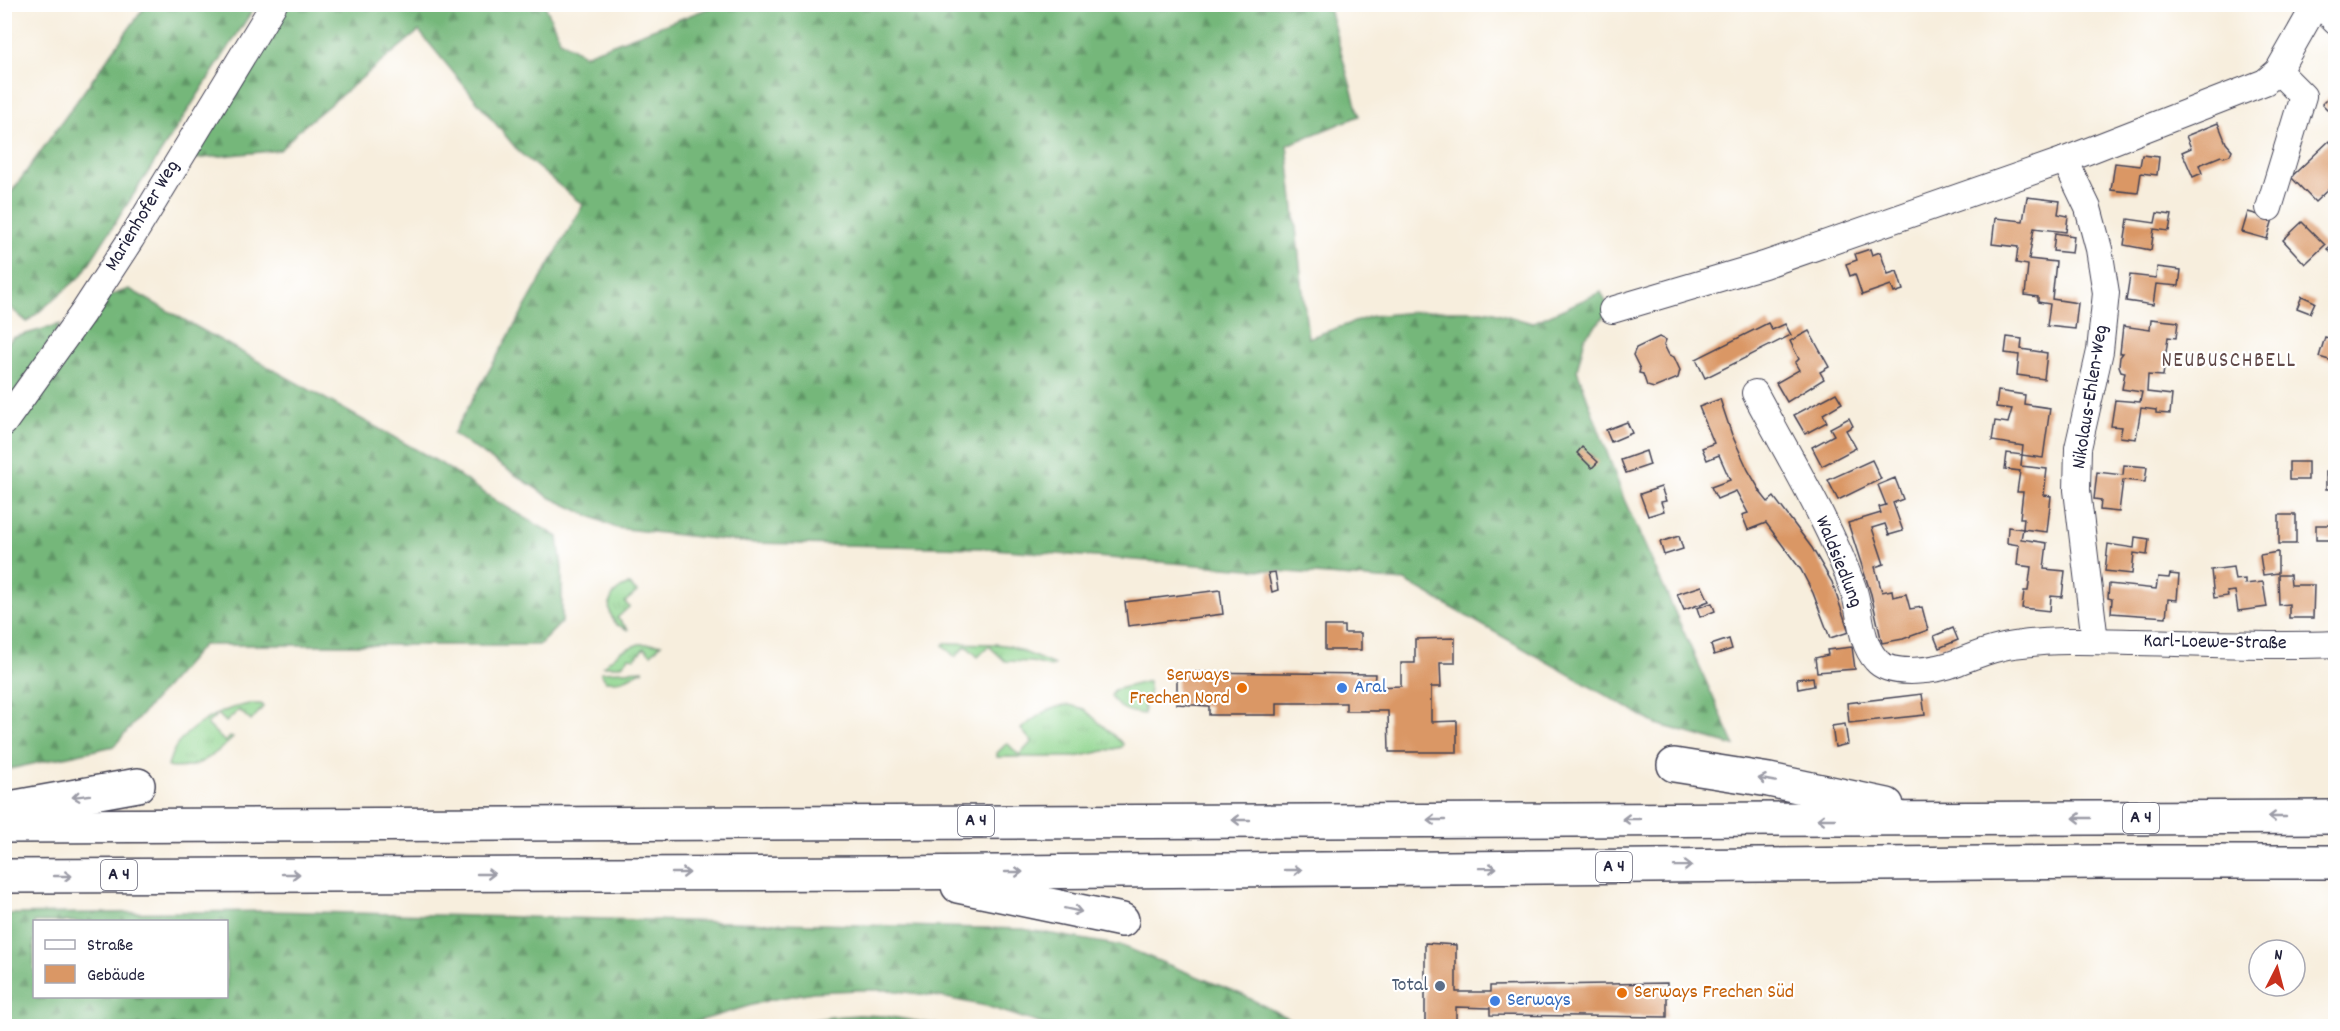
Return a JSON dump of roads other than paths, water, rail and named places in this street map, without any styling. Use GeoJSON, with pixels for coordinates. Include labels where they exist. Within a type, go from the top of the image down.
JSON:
{"type":"FeatureCollection","features":[{"type":"Feature","properties":{"kind":"highway"},"geometry":{"type":"LineString","coordinates":[[1674,765],[1768,780],[1947,818]]}},
{"type":"Feature","properties":{"kind":"highway"},"geometry":{"type":"LineString","coordinates":[[4,809],[138,785]]}},
{"type":"Feature","properties":{"kind":"highway","name":"A 4"},"geometry":{"type":"LineString","coordinates":[[4,826],[2336,817]]}},
{"type":"Feature","properties":{"kind":"highway","name":"A 4"},"geometry":{"type":"LineString","coordinates":[[4,876],[892,873],[2077,862],[2336,862]]}},
{"type":"Feature","properties":{"kind":"highway"},"geometry":{"type":"LineString","coordinates":[[892,873],[1122,920]]}},
{"type":"Feature","properties":{"kind":"street","name":"Marienhofer Weg"},"geometry":{"type":"LineString","coordinates":[[4,423],[82,314],[131,239],[274,4]]}},
{"type":"Feature","properties":{"kind":"street"},"geometry":{"type":"LineString","coordinates":[[1612,309],[1764,265],[2065,160],[2208,106],[2265,82],[2278,71],[2317,4],[2336,21]]}},
{"type":"Feature","properties":{"kind":"street"},"geometry":{"type":"LineString","coordinates":[[2269,208],[2303,96],[2278,71]]}},
{"type":"Feature","properties":{"kind":"street","name":"Nikolaus-Ehlen-Weg"},"geometry":{"type":"LineString","coordinates":[[2065,160],[2088,208],[2099,249],[2106,292],[2100,351],[2078,448],[2077,489],[2094,641]]}},
{"type":"Feature","properties":{"kind":"street","name":"Waldsiedlung"},"geometry":{"type":"LineString","coordinates":[[1755,393],[1822,521],[1853,588],[1867,646],[1877,662],[1890,669],[1908,671],[1948,667],[1984,652],[2014,645],[2094,641]]}},
{"type":"Feature","properties":{"kind":"street","name":"Karl-Loewe-Straße"},"geometry":{"type":"LineString","coordinates":[[2094,641],[2336,644]]}},
{"type":"Feature","properties":{"kind":"place","name":"Serways Frechen Nord"},"geometry":{"type":"Point","coordinates":[1242,688]}},
{"type":"Feature","properties":{"kind":"place","name":"Aral"},"geometry":{"type":"Point","coordinates":[1342,688]}},
{"type":"Feature","properties":{"kind":"place","name":"Total"},"geometry":{"type":"Point","coordinates":[1440,986]}},
{"type":"Feature","properties":{"kind":"place","name":"Serways Frechen Süd"},"geometry":{"type":"Point","coordinates":[1622,993]}},
{"type":"Feature","properties":{"kind":"place","name":"Serways"},"geometry":{"type":"Point","coordinates":[1495,1001]}},
{"type":"Feature","properties":{"kind":"district","name":"NEUBUSCHBELL"},"geometry":{"type":"Point","coordinates":[2229,362]}}]}
